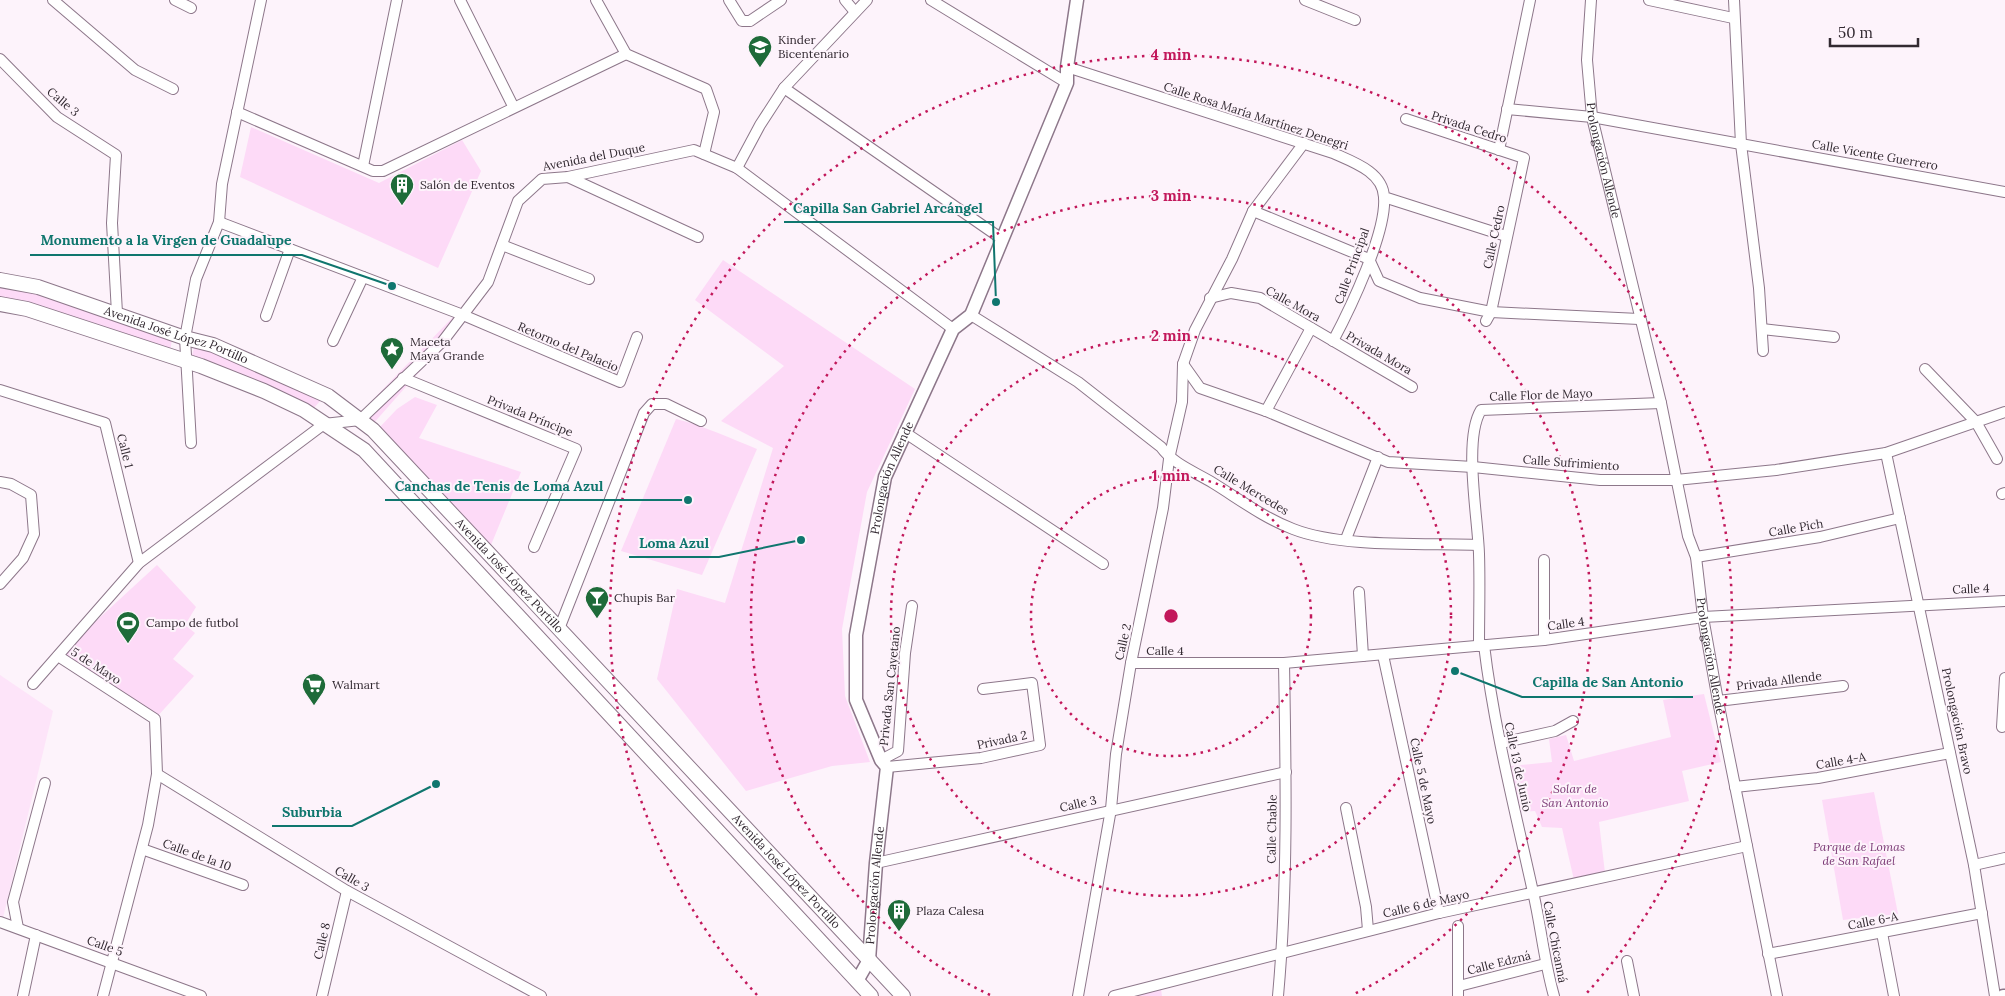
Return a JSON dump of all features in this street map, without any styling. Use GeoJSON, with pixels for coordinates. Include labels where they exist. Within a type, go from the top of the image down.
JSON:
{"type":"FeatureCollection","features":[{"type":"Feature","properties":{"kind":"main road","name":"Avenida José López Portillo"},"geometry":{"type":"LineString","coordinates":[[0,280],[38,287],[186,338],[213,345],[328,396],[373,430],[903,996]]}},
{"type":"Feature","properties":{"kind":"main road","name":"Avenida José López Portillo"},"geometry":{"type":"LineString","coordinates":[[0,304],[27,309],[186,361],[264,390],[304,410],[364,450],[871,996]]}},
{"type":"Feature","properties":{"kind":"street"},"geometry":{"type":"LineString","coordinates":[[53,0],[135,70],[174,89]]}},
{"type":"Feature","properties":{"kind":"street"},"geometry":{"type":"LineString","coordinates":[[175,0],[191,8]]}},
{"type":"Feature","properties":{"kind":"street"},"geometry":{"type":"LineString","coordinates":[[191,443],[186,338],[196,279],[219,222],[222,184],[261,0]]}},
{"type":"Feature","properties":{"kind":"street"},"geometry":{"type":"LineString","coordinates":[[363,166],[397,0]]}},
{"type":"Feature","properties":{"kind":"street"},"geometry":{"type":"LineString","coordinates":[[460,0],[513,106]]}},
{"type":"Feature","properties":{"kind":"street"},"geometry":{"type":"LineString","coordinates":[[596,0],[626,54],[706,89],[714,112],[699,152],[738,168],[953,329]]}},
{"type":"Feature","properties":{"kind":"street"},"geometry":{"type":"LineString","coordinates":[[730,0],[742,21],[750,21],[781,0]]}},
{"type":"Feature","properties":{"kind":"street"},"geometry":{"type":"LineString","coordinates":[[845,0],[855,12]]}},
{"type":"Feature","properties":{"kind":"street"},"geometry":{"type":"LineString","coordinates":[[738,168],[760,125],[784,88],[867,0]]}},
{"type":"Feature","properties":{"kind":"street"},"geometry":{"type":"LineString","coordinates":[[931,0],[1068,83]]}},
{"type":"Feature","properties":{"kind":"street","name":"Prolongación Allende"},"geometry":{"type":"LineString","coordinates":[[857,981],[869,960],[884,764],[856,700],[856,635],[885,476],[953,329],[971,315],[1068,83],[1067,67],[1077,0]]}},
{"type":"Feature","properties":{"kind":"street"},"geometry":{"type":"LineString","coordinates":[[1305,0],[1355,20]]}},
{"type":"Feature","properties":{"kind":"street"},"geometry":{"type":"LineString","coordinates":[[1499,150],[1530,0]]}},
{"type":"Feature","properties":{"kind":"street","name":"Prolongación Allende"},"geometry":{"type":"LineString","coordinates":[[1591,0],[1587,60],[1592,117],[1639,319],[1661,403],[1688,536],[1696,557],[1703,617],[1718,701],[1777,996]]}},
{"type":"Feature","properties":{"kind":"street"},"geometry":{"type":"LineString","coordinates":[[1648,0],[1733,18]]}},
{"type":"Feature","properties":{"kind":"street"},"geometry":{"type":"LineString","coordinates":[[1734,0],[1733,18],[1741,144],[1759,288],[1763,351]]}},
{"type":"Feature","properties":{"kind":"street"},"geometry":{"type":"LineString","coordinates":[[237,112],[373,171],[383,171],[513,106],[626,54]]}},
{"type":"Feature","properties":{"kind":"street","name":"Calle 3"},"geometry":{"type":"LineString","coordinates":[[0,59],[57,116],[116,155],[112,222],[117,313]]}},
{"type":"Feature","properties":{"kind":"street","name":"Calle Rosa María Martínez Denegri"},"geometry":{"type":"LineString","coordinates":[[1067,67],[1334,153],[1367,169],[1384,190],[1384,197]]}},
{"type":"Feature","properties":{"kind":"street"},"geometry":{"type":"LineString","coordinates":[[784,88],[1002,239]]}},
{"type":"Feature","properties":{"kind":"street","name":"Calle Vicente Guerrero"},"geometry":{"type":"LineString","coordinates":[[1507,109],[1592,117],[2005,192]]}},
{"type":"Feature","properties":{"kind":"street","name":"Privada Cedro"},"geometry":{"type":"LineString","coordinates":[[1406,119],[1524,158]]}},
{"type":"Feature","properties":{"kind":"street","name":"Calle 2"},"geometry":{"type":"LineString","coordinates":[[1078,996],[1111,809],[1116,754],[1131,663],[1163,508],[1169,459],[1182,402],[1183,364],[1194,330],[1232,259],[1253,211],[1304,143]]}},
{"type":"Feature","properties":{"kind":"street","name":"Avenida del Duque"},"geometry":{"type":"LineString","coordinates":[[360,420],[443,341],[488,282],[518,201],[542,179],[568,177],[699,152]]}},
{"type":"Feature","properties":{"kind":"street","name":"Calle Cedro"},"geometry":{"type":"LineString","coordinates":[[1488,317],[1524,158]]}},
{"type":"Feature","properties":{"kind":"street"},"geometry":{"type":"LineString","coordinates":[[568,177],[698,237]]}},
{"type":"Feature","properties":{"kind":"street"},"geometry":{"type":"LineString","coordinates":[[1384,197],[1506,236]]}},
{"type":"Feature","properties":{"kind":"street","name":"Calle Principal"},"geometry":{"type":"LineString","coordinates":[[1333,341],[1351,307],[1369,259],[1385,211],[1384,197]]}},
{"type":"Feature","properties":{"kind":"street"},"geometry":{"type":"LineString","coordinates":[[1253,211],[1369,259],[1379,281],[1420,298],[1488,317],[1639,319]]}},
{"type":"Feature","properties":{"kind":"street"},"geometry":{"type":"LineString","coordinates":[[219,222],[463,315]]}},
{"type":"Feature","properties":{"kind":"street"},"geometry":{"type":"LineString","coordinates":[[502,245],[589,279]]}},
{"type":"Feature","properties":{"kind":"street"},"geometry":{"type":"LineString","coordinates":[[266,316],[290,249]]}},
{"type":"Feature","properties":{"kind":"street"},"geometry":{"type":"LineString","coordinates":[[333,341],[364,277]]}},
{"type":"Feature","properties":{"kind":"street","name":"Calle Mora"},"geometry":{"type":"LineString","coordinates":[[1210,298],[1231,292],[1260,298],[1333,341]]}},
{"type":"Feature","properties":{"kind":"street","name":"Retorno del Palacio"},"geometry":{"type":"LineString","coordinates":[[463,315],[620,382],[637,337]]}},
{"type":"Feature","properties":{"kind":"street","name":"Calle Mercedes"},"geometry":{"type":"LineString","coordinates":[[971,315],[1078,382],[1161,447],[1169,459],[1187,467],[1268,517],[1293,529],[1318,536],[1346,540],[1478,545]]}},
{"type":"Feature","properties":{"kind":"street"},"geometry":{"type":"LineString","coordinates":[[1266,411],[1310,328]]}},
{"type":"Feature","properties":{"kind":"street"},"geometry":{"type":"LineString","coordinates":[[1762,329],[1834,337]]}},
{"type":"Feature","properties":{"kind":"street","name":"Privada Mora"},"geometry":{"type":"LineString","coordinates":[[1333,341],[1412,387]]}},
{"type":"Feature","properties":{"kind":"street","name":"Calle Sufrimiento"},"geometry":{"type":"LineString","coordinates":[[1183,364],[1200,388],[1266,411],[1388,462],[1473,467],[1600,480],[1676,480],[1776,470],[1886,453],[2005,412]]}},
{"type":"Feature","properties":{"kind":"street"},"geometry":{"type":"LineString","coordinates":[[1925,369],[1976,422],[1997,459]]}},
{"type":"Feature","properties":{"kind":"street","name":"Privada Príncipe"},"geometry":{"type":"LineString","coordinates":[[403,378],[576,449],[534,547]]}},
{"type":"Feature","properties":{"kind":"street","name":"Calle 1"},"geometry":{"type":"LineString","coordinates":[[0,390],[105,423],[139,563]]}},
{"type":"Feature","properties":{"kind":"street","name":"Calle Flor de Mayo"},"geometry":{"type":"LineString","coordinates":[[1473,467],[1476,419],[1481,410],[1661,403]]}},
{"type":"Feature","properties":{"kind":"street"},"geometry":{"type":"LineString","coordinates":[[559,629],[644,413],[652,404],[666,404],[701,421]]}},
{"type":"Feature","properties":{"kind":"street"},"geometry":{"type":"LineString","coordinates":[[324,424],[360,420]]}},
{"type":"Feature","properties":{"kind":"street","name":"5 de Mayo"},"geometry":{"type":"LineString","coordinates":[[102,996],[148,825],[157,774],[155,719],[58,656],[139,563],[324,424]]}},
{"type":"Feature","properties":{"kind":"street"},"geometry":{"type":"LineString","coordinates":[[904,432],[1103,564]]}},
{"type":"Feature","properties":{"kind":"street","name":"Prolongación Bravo"},"geometry":{"type":"LineString","coordinates":[[1886,453],[1974,866],[1995,996]]}},
{"type":"Feature","properties":{"kind":"street"},"geometry":{"type":"LineString","coordinates":[[1346,540],[1378,457]]}},
{"type":"Feature","properties":{"kind":"street","name":"Calle 13 de Junio"},"geometry":{"type":"LineString","coordinates":[[1473,467],[1478,545],[1481,646],[1490,697],[1533,893]]}},
{"type":"Feature","properties":{"kind":"street"},"geometry":{"type":"LineString","coordinates":[[0,482],[11,484],[31,495],[34,534],[23,558],[1,583]]}},
{"type":"Feature","properties":{"kind":"street","name":"Calle Pich"},"geometry":{"type":"LineString","coordinates":[[1696,557],[1820,537],[1900,518]]}},
{"type":"Feature","properties":{"kind":"street"},"geometry":{"type":"LineString","coordinates":[[1544,560],[1544,640]]}},
{"type":"Feature","properties":{"kind":"street"},"geometry":{"type":"LineString","coordinates":[[1359,592],[1363,656]]}},
{"type":"Feature","properties":{"kind":"street","name":"Calle 4"},"geometry":{"type":"LineString","coordinates":[[1131,663],[1284,663],[1544,640],[1703,617],[1919,604],[2005,601]]}},
{"type":"Feature","properties":{"kind":"street","name":"Privada San Cayetano"},"geometry":{"type":"LineString","coordinates":[[884,764],[898,751],[905,653],[912,606]]}},
{"type":"Feature","properties":{"kind":"street","name":"Calle 5 de Mayo"},"geometry":{"type":"LineString","coordinates":[[1382,655],[1439,913]]}},
{"type":"Feature","properties":{"kind":"street"},"geometry":{"type":"LineString","coordinates":[[33,684],[58,656]]}},
{"type":"Feature","properties":{"kind":"street","name":"Calle Chable"},"geometry":{"type":"LineString","coordinates":[[1278,996],[1282,953],[1286,772],[1284,663]]}},
{"type":"Feature","properties":{"kind":"street"},"geometry":{"type":"LineString","coordinates":[[2002,727],[2005,678]]}},
{"type":"Feature","properties":{"kind":"street","name":"Privada 2"},"geometry":{"type":"LineString","coordinates":[[884,764],[981,758],[1040,745],[1032,683],[983,689]]}},
{"type":"Feature","properties":{"kind":"street","name":"Privada Allende"},"geometry":{"type":"LineString","coordinates":[[1718,701],[1843,686]]}},
{"type":"Feature","properties":{"kind":"street"},"geometry":{"type":"LineString","coordinates":[[1501,743],[1555,731],[1573,721]]}},
{"type":"Feature","properties":{"kind":"street","name":"Calle 4-A"},"geometry":{"type":"LineString","coordinates":[[1735,787],[1818,778],[1950,753]]}},
{"type":"Feature","properties":{"kind":"street","name":"Calle 3"},"geometry":{"type":"LineString","coordinates":[[876,863],[1111,809],[1286,772]]}},
{"type":"Feature","properties":{"kind":"street","name":"Calle 3"},"geometry":{"type":"LineString","coordinates":[[157,774],[347,892],[541,996]]}},
{"type":"Feature","properties":{"kind":"street"},"geometry":{"type":"LineString","coordinates":[[18,928],[13,902],[45,783]]}},
{"type":"Feature","properties":{"kind":"street"},"geometry":{"type":"LineString","coordinates":[[1346,808],[1366,907],[1368,930]]}},
{"type":"Feature","properties":{"kind":"street","name":"Calle 6 de Mayo"},"geometry":{"type":"LineString","coordinates":[[1114,996],[1439,913],[1747,846]]}},
{"type":"Feature","properties":{"kind":"street","name":"Calle de la 10"},"geometry":{"type":"LineString","coordinates":[[142,848],[243,885]]}},
{"type":"Feature","properties":{"kind":"street"},"geometry":{"type":"LineString","coordinates":[[1974,866],[2005,858]]}},
{"type":"Feature","properties":{"kind":"street","name":"Calle 8"},"geometry":{"type":"LineString","coordinates":[[322,996],[347,892]]}},
{"type":"Feature","properties":{"kind":"street","name":"Calle Chicanná"},"geometry":{"type":"LineString","coordinates":[[1533,893],[1545,964],[1554,996]]}},
{"type":"Feature","properties":{"kind":"street","name":"Calle 6-A"},"geometry":{"type":"LineString","coordinates":[[1768,954],[1982,912]]}},
{"type":"Feature","properties":{"kind":"street","name":"Calle 5"},"geometry":{"type":"LineString","coordinates":[[0,922],[201,996]]}},
{"type":"Feature","properties":{"kind":"street"},"geometry":{"type":"LineString","coordinates":[[1458,926],[1459,991]]}},
{"type":"Feature","properties":{"kind":"street"},"geometry":{"type":"LineString","coordinates":[[1882,932],[1894,996]]}},
{"type":"Feature","properties":{"kind":"street"},"geometry":{"type":"LineString","coordinates":[[23,996],[36,935]]}},
{"type":"Feature","properties":{"kind":"street"},"geometry":{"type":"LineString","coordinates":[[1627,961],[1634,996]]}},
{"type":"Feature","properties":{"kind":"street","name":"Calle Edzná"},"geometry":{"type":"LineString","coordinates":[[1459,991],[1545,964]]}},
{"type":"Feature","properties":{"kind":"street"},"geometry":{"type":"LineString","coordinates":[[857,981],[858,996]]}},
{"type":"Feature","properties":{"kind":"shaded area"},"geometry":{"type":"Polygon","coordinates":[[[0,675],[53,711],[2,922],[0,922],[0,675]]]}},
{"type":"Feature","properties":{"kind":"green space"},"geometry":{"type":"Polygon","coordinates":[[[251,127],[379,183],[462,140],[481,171],[438,268],[240,177],[251,127]]]}},
{"type":"Feature","properties":{"kind":"green space"},"geometry":{"type":"Polygon","coordinates":[[[723,260],[915,389],[867,492],[842,629],[845,696],[870,762],[832,766],[746,791],[657,679],[677,589],[725,603],[773,448],[721,421],[784,366],[695,300],[723,260]]]}},
{"type":"Feature","properties":{"kind":"green space"},"geometry":{"type":"Polygon","coordinates":[[[0,285],[38,292],[172,340],[170,351],[0,300],[0,285]]]}},
{"type":"Feature","properties":{"kind":"green space"},"geometry":{"type":"Polygon","coordinates":[[[455,315],[465,320],[372,425],[358,415],[455,315]]]}},
{"type":"Feature","properties":{"kind":"green space"},"geometry":{"type":"Polygon","coordinates":[[[195,345],[247,365],[321,400],[313,409],[191,358],[195,345]]]}},
{"type":"Feature","properties":{"kind":"green space"},"geometry":{"type":"Polygon","coordinates":[[[415,397],[437,405],[419,438],[521,472],[491,545],[379,428],[397,409],[415,397]]]}},
{"type":"Feature","properties":{"kind":"green space"},"geometry":{"type":"Polygon","coordinates":[[[676,419],[757,449],[702,575],[621,551],[676,419]]]}},
{"type":"Feature","properties":{"kind":"green space","name":"Campo de futbol"},"geometry":{"type":"Polygon","coordinates":[[[157,565],[196,607],[185,625],[195,633],[173,659],[194,676],[155,719],[58,656],[157,565]]]}},
{"type":"Feature","properties":{"kind":"green space","name":"Solar de San Antonio"},"geometry":{"type":"Polygon","coordinates":[[[1704,694],[1721,762],[1682,771],[1689,801],[1599,822],[1605,873],[1574,880],[1562,828],[1542,827],[1535,811],[1520,812],[1511,766],[1552,762],[1549,739],[1566,735],[1574,761],[1671,737],[1663,700],[1704,694]]]}},
{"type":"Feature","properties":{"kind":"green space","name":"Parque de Lomas de San Rafael"},"geometry":{"type":"Polygon","coordinates":[[[1874,792],[1898,914],[1843,920],[1822,800],[1874,792]]]}},
{"type":"Feature","properties":{"kind":"green space"},"geometry":{"type":"Polygon","coordinates":[[[1161,989],[1162,996],[1131,996],[1161,989]]]}},
{"type":"Feature","properties":{"kind":"place","name":"Kinder Bicentenario"},"geometry":{"type":"Point","coordinates":[760,68]}},
{"type":"Feature","properties":{"kind":"place","name":"Salón de Eventos"},"geometry":{"type":"Point","coordinates":[402,206]}},
{"type":"Feature","properties":{"kind":"place","name":"Monumento a la Virgen de Guadalupe"},"geometry":{"type":"Point","coordinates":[392,286]}},
{"type":"Feature","properties":{"kind":"place","name":"Capilla San Gabriel Arcángel"},"geometry":{"type":"Point","coordinates":[996,302]}},
{"type":"Feature","properties":{"kind":"place","name":"Maceta Maya Grande"},"geometry":{"type":"Point","coordinates":[392,370]}},
{"type":"Feature","properties":{"kind":"place","name":"Canchas de Tenis de Loma Azul"},"geometry":{"type":"Point","coordinates":[688,500]}},
{"type":"Feature","properties":{"kind":"place","name":"Loma Azul"},"geometry":{"type":"Point","coordinates":[801,540]}},
{"type":"Feature","properties":{"kind":"place","name":"Chupis Bar"},"geometry":{"type":"Point","coordinates":[597,619]}},
{"type":"Feature","properties":{"kind":"place","name":"Campo de futbol"},"geometry":{"type":"Point","coordinates":[128,644]}},
{"type":"Feature","properties":{"kind":"place","name":"Capilla de San Antonio"},"geometry":{"type":"Point","coordinates":[1455,671]}},
{"type":"Feature","properties":{"kind":"place","name":"Walmart"},"geometry":{"type":"Point","coordinates":[314,706]}},
{"type":"Feature","properties":{"kind":"place","name":"Suburbia"},"geometry":{"type":"Point","coordinates":[436,784]}},
{"type":"Feature","properties":{"kind":"place","name":"Plaza Calesa"},"geometry":{"type":"Point","coordinates":[899,932]}}]}
